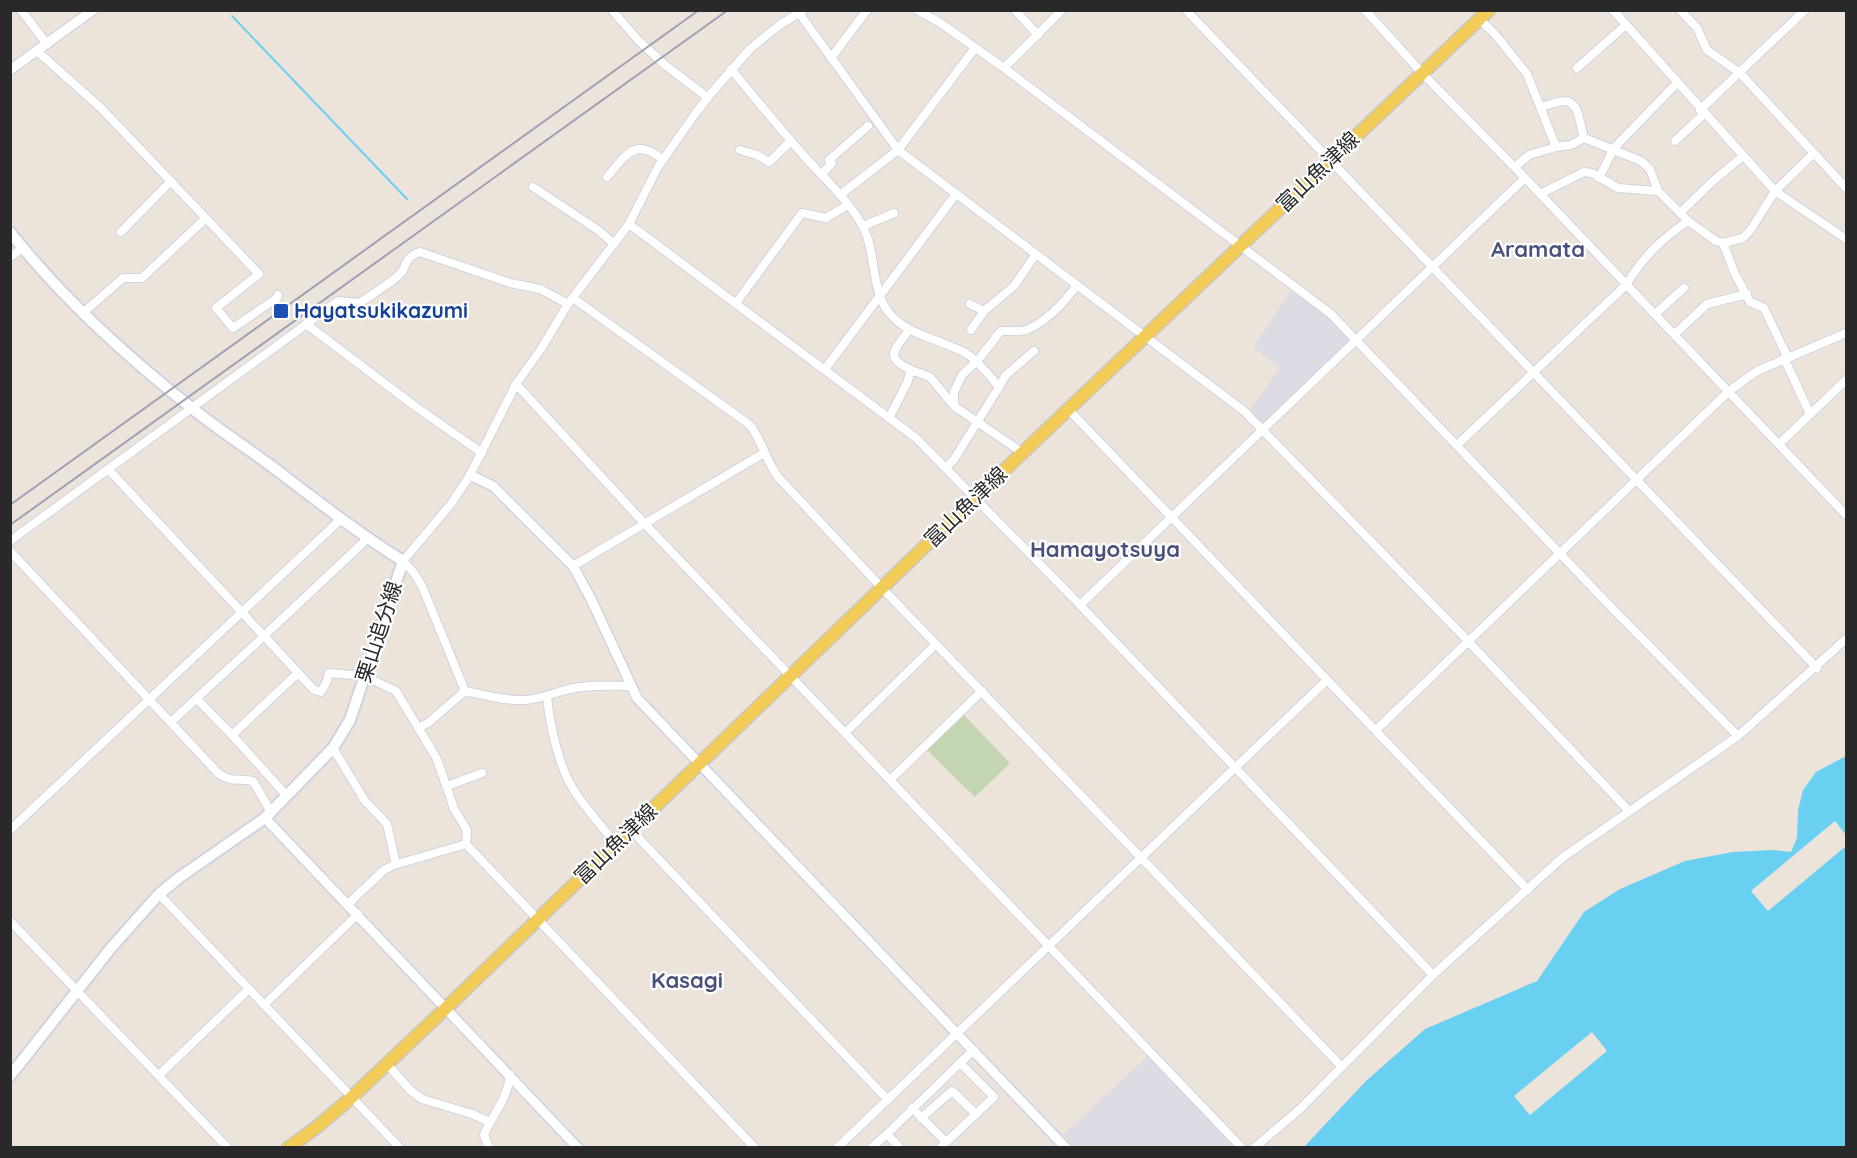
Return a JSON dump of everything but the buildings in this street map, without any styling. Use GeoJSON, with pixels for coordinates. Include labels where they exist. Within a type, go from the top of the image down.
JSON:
{"type":"FeatureCollection","features":[{"type":"Feature","properties":{"kind":"main road","name":"富山魚津線"},"geometry":{"type":"LineString","coordinates":[[288,1148],[317,1127],[387,1064],[615,843],[701,764],[975,497],[1070,410],[1145,335],[1241,247],[1329,160],[1484,15]]}},
{"type":"Feature","properties":{"kind":"main road","name":"栗山追分線"},"geometry":{"type":"LineString","coordinates":[[10,232],[34,262],[117,345],[190,408],[341,519],[403,561],[350,720],[333,748],[268,815],[159,894],[111,948],[10,1076]]}},
{"type":"Feature","properties":{"kind":"street"},"geometry":{"type":"LineString","coordinates":[[21,10],[47,44]]}},
{"type":"Feature","properties":{"kind":"street"},"geometry":{"type":"LineString","coordinates":[[10,70],[93,10]]}},
{"type":"Feature","properties":{"kind":"street"},"geometry":{"type":"LineString","coordinates":[[612,10],[638,40],[665,65],[707,97]]}},
{"type":"Feature","properties":{"kind":"street"},"geometry":{"type":"LineString","coordinates":[[831,58],[867,10]]}},
{"type":"Feature","properties":{"kind":"street"},"geometry":{"type":"LineString","coordinates":[[917,10],[939,22],[1004,68],[1331,314],[1612,608],[1738,736]]}},
{"type":"Feature","properties":{"kind":"street"},"geometry":{"type":"LineString","coordinates":[[1015,10],[1038,35]]}},
{"type":"Feature","properties":{"kind":"street"},"geometry":{"type":"LineString","coordinates":[[1004,68],[1062,10]]}},
{"type":"Feature","properties":{"kind":"street"},"geometry":{"type":"LineString","coordinates":[[1186,10],[1816,668]]}},
{"type":"Feature","properties":{"kind":"street"},"geometry":{"type":"LineString","coordinates":[[1365,10],[1422,73],[1526,178],[1846,515]]}},
{"type":"Feature","properties":{"kind":"street"},"geometry":{"type":"LineString","coordinates":[[1612,10],[1775,190],[1846,239]]}},
{"type":"Feature","properties":{"kind":"street"},"geometry":{"type":"LineString","coordinates":[[1680,10],[1697,28],[1707,50],[1740,74],[1846,188]]}},
{"type":"Feature","properties":{"kind":"street"},"geometry":{"type":"LineString","coordinates":[[1675,141],[1805,10]]}},
{"type":"Feature","properties":{"kind":"street"},"geometry":{"type":"LineString","coordinates":[[465,691],[423,586],[403,561],[451,504],[470,475],[516,384],[541,349],[570,301],[629,224],[663,160],[707,97],[750,50],[801,12],[831,58],[898,150],[1244,411],[1468,641],[1629,811]]}},
{"type":"Feature","properties":{"kind":"street"},"geometry":{"type":"LineString","coordinates":[[1484,15],[1527,74],[1556,147]]}},
{"type":"Feature","properties":{"kind":"street"},"geometry":{"type":"LineString","coordinates":[[1576,68],[1626,25]]}},
{"type":"Feature","properties":{"kind":"street"},"geometry":{"type":"LineString","coordinates":[[840,195],[898,150],[975,48]]}},
{"type":"Feature","properties":{"kind":"street"},"geometry":{"type":"LineString","coordinates":[[38,51],[102,108],[259,274],[216,308],[233,328],[277,298],[278,295]]}},
{"type":"Feature","properties":{"kind":"street"},"geometry":{"type":"LineString","coordinates":[[731,69],[840,195],[862,226],[870,244],[880,294],[889,313],[909,330],[955,348],[976,361],[999,387]]}},
{"type":"Feature","properties":{"kind":"street"},"geometry":{"type":"LineString","coordinates":[[1599,177],[1614,148],[1677,83]]}},
{"type":"Feature","properties":{"kind":"street"},"geometry":{"type":"LineString","coordinates":[[1540,107],[1565,101],[1571,103],[1578,111],[1584,138]]}},
{"type":"Feature","properties":{"kind":"street"},"geometry":{"type":"LineString","coordinates":[[821,175],[832,163],[829,160],[868,126]]}},
{"type":"Feature","properties":{"kind":"street"},"geometry":{"type":"LineString","coordinates":[[1515,167],[1529,155],[1571,145],[1584,138],[1614,148],[1641,161],[1650,169],[1658,191],[1688,221],[1716,241],[1723,243],[1743,238],[1750,231],[1775,190],[1814,153]]}},
{"type":"Feature","properties":{"kind":"street"},"geometry":{"type":"LineString","coordinates":[[740,150],[757,154],[769,162],[791,141]]}},
{"type":"Feature","properties":{"kind":"street"},"geometry":{"type":"LineString","coordinates":[[607,177],[629,151],[637,148],[652,151],[663,160]]}},
{"type":"Feature","properties":{"kind":"street"},"geometry":{"type":"LineString","coordinates":[[1680,213],[1743,156]]}},
{"type":"Feature","properties":{"kind":"street"},"geometry":{"type":"LineString","coordinates":[[1540,194],[1584,172],[1592,173],[1618,188],[1658,191]]}},
{"type":"Feature","properties":{"kind":"street"},"geometry":{"type":"LineString","coordinates":[[1080,605],[1526,178]]}},
{"type":"Feature","properties":{"kind":"street"},"geometry":{"type":"LineString","coordinates":[[121,232],[171,182]]}},
{"type":"Feature","properties":{"kind":"street"},"geometry":{"type":"LineString","coordinates":[[533,187],[598,230],[614,244]]}},
{"type":"Feature","properties":{"kind":"street"},"geometry":{"type":"LineString","coordinates":[[825,369],[956,194]]}},
{"type":"Feature","properties":{"kind":"street"},"geometry":{"type":"LineString","coordinates":[[736,303],[802,213],[826,218],[848,205]]}},
{"type":"Feature","properties":{"kind":"street"},"geometry":{"type":"LineString","coordinates":[[862,226],[894,213]]}},
{"type":"Feature","properties":{"kind":"street"},"geometry":{"type":"LineString","coordinates":[[84,312],[123,278],[142,278],[206,219]]}},
{"type":"Feature","properties":{"kind":"street"},"geometry":{"type":"LineString","coordinates":[[1457,445],[1626,285],[1636,269],[1663,238],[1688,221]]}},
{"type":"Feature","properties":{"kind":"street"},"geometry":{"type":"LineString","coordinates":[[629,224],[916,438],[1080,605],[1433,975]]}},
{"type":"Feature","properties":{"kind":"street"},"geometry":{"type":"LineString","coordinates":[[1723,243],[1735,274],[1750,302],[1764,308],[1810,414]]}},
{"type":"Feature","properties":{"kind":"street"},"geometry":{"type":"LineString","coordinates":[[10,257],[22,248]]}},
{"type":"Feature","properties":{"kind":"street"},"geometry":{"type":"LineString","coordinates":[[10,541],[338,301],[357,303],[363,301],[401,274],[404,263],[415,253],[420,252],[510,283],[540,289],[570,301],[750,425],[778,477],[1341,1066]]}},
{"type":"Feature","properties":{"kind":"street"},"geometry":{"type":"LineString","coordinates":[[971,330],[984,311],[1014,286],[1036,254]]}},
{"type":"Feature","properties":{"kind":"street"},"geometry":{"type":"LineString","coordinates":[[954,406],[954,392],[962,375],[1001,331],[1024,331],[1047,318],[1064,302],[1077,285]]}},
{"type":"Feature","properties":{"kind":"street"},"geometry":{"type":"LineString","coordinates":[[1655,314],[1684,288]]}},
{"type":"Feature","properties":{"kind":"street"},"geometry":{"type":"LineString","coordinates":[[1675,334],[1707,304],[1747,294]]}},
{"type":"Feature","properties":{"kind":"street"},"geometry":{"type":"LineString","coordinates":[[970,304],[984,311]]}},
{"type":"Feature","properties":{"kind":"street"},"geometry":{"type":"LineString","coordinates":[[306,324],[416,407],[482,453]]}},
{"type":"Feature","properties":{"kind":"street"},"geometry":{"type":"LineString","coordinates":[[909,330],[893,352],[893,357],[898,364],[930,377],[954,406],[1023,453]]}},
{"type":"Feature","properties":{"kind":"street"},"geometry":{"type":"LineString","coordinates":[[1377,730],[1729,391],[1756,371],[1846,333]]}},
{"type":"Feature","properties":{"kind":"street"},"geometry":{"type":"LineString","coordinates":[[946,467],[977,423],[1006,375],[1034,351]]}},
{"type":"Feature","properties":{"kind":"street"},"geometry":{"type":"LineString","coordinates":[[889,418],[912,370]]}},
{"type":"Feature","properties":{"kind":"street"},"geometry":{"type":"LineString","coordinates":[[1779,444],[1846,380]]}},
{"type":"Feature","properties":{"kind":"street"},"geometry":{"type":"LineString","coordinates":[[516,384],[644,523],[1242,1148]]}},
{"type":"Feature","properties":{"kind":"street"},"geometry":{"type":"LineString","coordinates":[[1070,410],[1528,890]]}},
{"type":"Feature","properties":{"kind":"street"},"geometry":{"type":"LineString","coordinates":[[573,566],[765,453]]}},
{"type":"Feature","properties":{"kind":"street"},"geometry":{"type":"LineString","coordinates":[[108,469],[314,690],[321,692],[329,673],[364,676],[396,691],[437,759],[454,809],[467,830],[466,844],[755,1148]]}},
{"type":"Feature","properties":{"kind":"street"},"geometry":{"type":"LineString","coordinates":[[470,475],[493,486],[573,566],[637,698],[1066,1148]]}},
{"type":"Feature","properties":{"kind":"street"},"geometry":{"type":"LineString","coordinates":[[10,830],[341,519]]}},
{"type":"Feature","properties":{"kind":"street"},"geometry":{"type":"LineString","coordinates":[[171,722],[368,538]]}},
{"type":"Feature","properties":{"kind":"street"},"geometry":{"type":"LineString","coordinates":[[10,551],[225,779],[234,782],[254,781],[268,815],[348,904],[578,1148]]}},
{"type":"Feature","properties":{"kind":"street"},"geometry":{"type":"LineString","coordinates":[[1254,1148],[1300,1109],[1480,930],[1562,858],[1738,736],[1846,639]]}},
{"type":"Feature","properties":{"kind":"street"},"geometry":{"type":"LineString","coordinates":[[846,732],[936,644]]}},
{"type":"Feature","properties":{"kind":"street"},"geometry":{"type":"LineString","coordinates":[[232,735],[297,674]]}},
{"type":"Feature","properties":{"kind":"street"},"geometry":{"type":"LineString","coordinates":[[837,1148],[1327,680]]}},
{"type":"Feature","properties":{"kind":"street"},"geometry":{"type":"LineString","coordinates":[[465,691],[524,700],[547,697],[569,689],[631,686]]}},
{"type":"Feature","properties":{"kind":"street"},"geometry":{"type":"LineString","coordinates":[[418,728],[428,723],[465,691]]}},
{"type":"Feature","properties":{"kind":"street"},"geometry":{"type":"LineString","coordinates":[[891,779],[982,691]]}},
{"type":"Feature","properties":{"kind":"street"},"geometry":{"type":"LineString","coordinates":[[547,697],[549,719],[556,748],[571,786],[615,843]]}},
{"type":"Feature","properties":{"kind":"street"},"geometry":{"type":"LineString","coordinates":[[196,699],[287,796]]}},
{"type":"Feature","properties":{"kind":"street"},"geometry":{"type":"LineString","coordinates":[[333,748],[365,801],[387,824],[396,864]]}},
{"type":"Feature","properties":{"kind":"street"},"geometry":{"type":"LineString","coordinates":[[447,786],[482,773]]}},
{"type":"Feature","properties":{"kind":"street"},"geometry":{"type":"LineString","coordinates":[[631,830],[888,1100]]}},
{"type":"Feature","properties":{"kind":"street"},"geometry":{"type":"LineString","coordinates":[[348,904],[384,870],[396,864],[466,844]]}},
{"type":"Feature","properties":{"kind":"street"},"geometry":{"type":"LineString","coordinates":[[159,894],[400,1148]]}},
{"type":"Feature","properties":{"kind":"street"},"geometry":{"type":"LineString","coordinates":[[264,1005],[358,914]]}},
{"type":"Feature","properties":{"kind":"street"},"geometry":{"type":"LineString","coordinates":[[10,921],[228,1148]]}},
{"type":"Feature","properties":{"kind":"street"},"geometry":{"type":"LineString","coordinates":[[159,1075],[249,989]]}},
{"type":"Feature","properties":{"kind":"street"},"geometry":{"type":"LineString","coordinates":[[871,1148],[974,1050]]}},
{"type":"Feature","properties":{"kind":"street"},"geometry":{"type":"LineString","coordinates":[[912,1108],[943,1145],[994,1097],[960,1063]]}},
{"type":"Feature","properties":{"kind":"street"},"geometry":{"type":"LineString","coordinates":[[387,1064],[410,1090],[422,1099],[472,1114],[490,1122]]}},
{"type":"Feature","properties":{"kind":"street"},"geometry":{"type":"LineString","coordinates":[[489,1148],[484,1135],[500,1108],[508,1088],[510,1075]]}},
{"type":"Feature","properties":{"kind":"street"},"geometry":{"type":"LineString","coordinates":[[941,1080],[976,1114]]}},
{"type":"Feature","properties":{"kind":"street"},"geometry":{"type":"LineString","coordinates":[[921,1118],[952,1090]]}},
{"type":"Feature","properties":{"kind":"street"},"geometry":{"type":"LineString","coordinates":[[886,1134],[900,1148]]}},
{"type":"Feature","properties":{"kind":"shaded area"},"geometry":{"type":"Polygon","coordinates":[[[1291,291],[1330,317],[1350,339],[1262,425],[1250,410],[1280,368],[1253,347],[1291,291]]]}},
{"type":"Feature","properties":{"kind":"shaded area"},"geometry":{"type":"Polygon","coordinates":[[[1149,1055],[1237,1147],[1075,1147],[1063,1135],[1149,1055]]]}},
{"type":"Feature","properties":{"kind":"green space"},"geometry":{"type":"Polygon","coordinates":[[[963,714],[1010,763],[975,797],[927,750],[963,714]]]}},
{"type":"Feature","properties":{"kind":"water"},"geometry":{"type":"Polygon","coordinates":[[[1846,756],[1846,1147],[1303,1148],[1366,1081],[1425,1029],[1537,981],[1584,912],[1620,889],[1685,861],[1733,852],[1774,850],[1791,852],[1797,838],[1798,810],[1803,790],[1816,772],[1846,756]]]}},
{"type":"Feature","properties":{"kind":"pier"},"geometry":{"type":"Polygon","coordinates":[[[1835,821],[1846,835],[1846,846],[1768,911],[1751,891],[1835,821]]]}},
{"type":"Feature","properties":{"kind":"pier"},"geometry":{"type":"Polygon","coordinates":[[[1592,1032],[1607,1051],[1530,1115],[1514,1096],[1592,1032]]]}},
{"type":"Feature","properties":{"kind":"waterway"},"geometry":{"type":"LineString","coordinates":[[232,16],[407,199]]}},
{"type":"Feature","properties":{"kind":"railway"},"geometry":{"type":"LineString","coordinates":[[10,505],[699,10]]}},
{"type":"Feature","properties":{"kind":"railway"},"geometry":{"type":"LineString","coordinates":[[10,525],[728,10]]}},
{"type":"Feature","properties":{"kind":"place","name":"Hayatsukikazumi"},"geometry":{"type":"Point","coordinates":[281,311]}},
{"type":"Feature","properties":{"kind":"district","name":"Aramata"},"geometry":{"type":"Point","coordinates":[1538,249]}},
{"type":"Feature","properties":{"kind":"district","name":"Hamayotsuya"},"geometry":{"type":"Point","coordinates":[1105,549]}},
{"type":"Feature","properties":{"kind":"district","name":"Kasagi"},"geometry":{"type":"Point","coordinates":[687,980]}}]}
